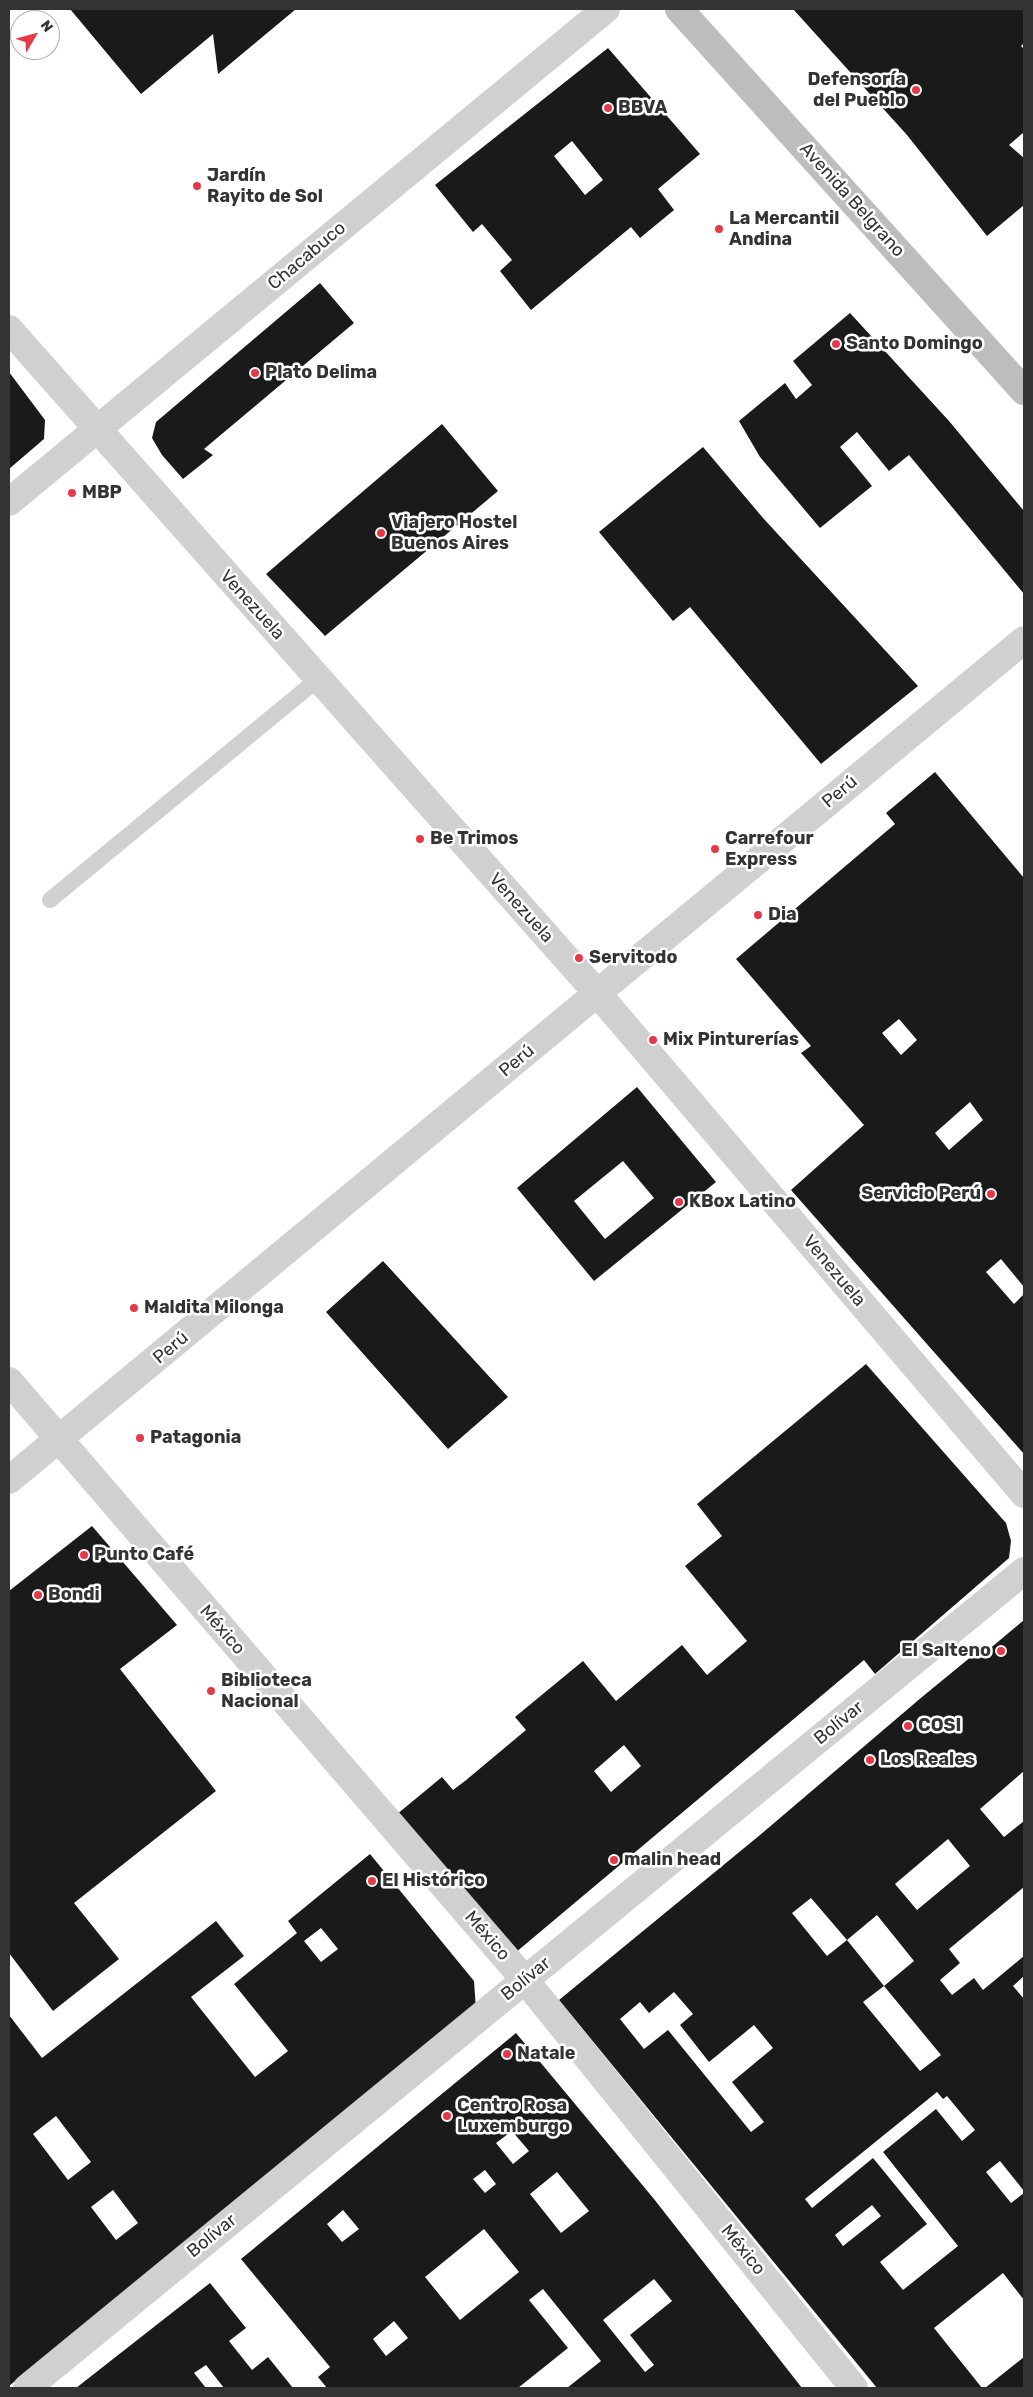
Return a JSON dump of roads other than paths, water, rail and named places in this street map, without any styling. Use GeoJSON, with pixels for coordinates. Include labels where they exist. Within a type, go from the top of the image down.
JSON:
{"type":"FeatureCollection","features":[{"type":"Feature","properties":{"kind":"main road","name":"Avenida Belgrano"},"geometry":{"type":"LineString","coordinates":[[679,9],[1024,391]]}},
{"type":"Feature","properties":{"kind":"street","name":"Chacabuco"},"geometry":{"type":"LineString","coordinates":[[9,502],[606,9]]}},
{"type":"Feature","properties":{"kind":"street","name":"Venezuela"},"geometry":{"type":"LineString","coordinates":[[9,329],[598,994],[1024,1494]]}},
{"type":"Feature","properties":{"kind":"street","name":"Perú"},"geometry":{"type":"LineString","coordinates":[[9,1480],[1024,640]]}},
{"type":"Feature","properties":{"kind":"street","name":"México"},"geometry":{"type":"LineString","coordinates":[[9,1382],[525,1980],[854,2388]]}},
{"type":"Feature","properties":{"kind":"street","name":"Bolívar"},"geometry":{"type":"LineString","coordinates":[[27,2388],[1024,1570]]}},
{"type":"Feature","properties":{"kind":"lane"},"geometry":{"type":"LineString","coordinates":[[50,900],[318,679]]}},
{"type":"Feature","properties":{"kind":"place","name":"Defensoría del Pueblo"},"geometry":{"type":"Point","coordinates":[916,90]}},
{"type":"Feature","properties":{"kind":"place","name":"BBVA"},"geometry":{"type":"Point","coordinates":[608,108]}},
{"type":"Feature","properties":{"kind":"place","name":"Jardín Rayito de Sol"},"geometry":{"type":"Point","coordinates":[197,186]}},
{"type":"Feature","properties":{"kind":"place","name":"La Mercantil Andina"},"geometry":{"type":"Point","coordinates":[719,229]}},
{"type":"Feature","properties":{"kind":"place","name":"Santo Domingo"},"geometry":{"type":"Point","coordinates":[836,344]}},
{"type":"Feature","properties":{"kind":"place","name":"Plato Delima"},"geometry":{"type":"Point","coordinates":[255,373]}},
{"type":"Feature","properties":{"kind":"place","name":"MBP"},"geometry":{"type":"Point","coordinates":[72,493]}},
{"type":"Feature","properties":{"kind":"place","name":"Viajero Hostel Buenos Aires"},"geometry":{"type":"Point","coordinates":[381,533]}},
{"type":"Feature","properties":{"kind":"place","name":"Be Trimos"},"geometry":{"type":"Point","coordinates":[420,839]}},
{"type":"Feature","properties":{"kind":"place","name":"Carrefour Express"},"geometry":{"type":"Point","coordinates":[715,849]}},
{"type":"Feature","properties":{"kind":"place","name":"Dia"},"geometry":{"type":"Point","coordinates":[758,915]}},
{"type":"Feature","properties":{"kind":"place","name":"Servitodo"},"geometry":{"type":"Point","coordinates":[579,958]}},
{"type":"Feature","properties":{"kind":"place","name":"Mix Pinturerías"},"geometry":{"type":"Point","coordinates":[653,1040]}},
{"type":"Feature","properties":{"kind":"place","name":"Servicio Perú"},"geometry":{"type":"Point","coordinates":[991,1194]}},
{"type":"Feature","properties":{"kind":"place","name":"KBox Latino"},"geometry":{"type":"Point","coordinates":[679,1202]}},
{"type":"Feature","properties":{"kind":"place","name":"Maldita Milonga"},"geometry":{"type":"Point","coordinates":[134,1308]}},
{"type":"Feature","properties":{"kind":"place","name":"Patagonia"},"geometry":{"type":"Point","coordinates":[140,1438]}},
{"type":"Feature","properties":{"kind":"place","name":"Punto Café"},"geometry":{"type":"Point","coordinates":[84,1555]}},
{"type":"Feature","properties":{"kind":"place","name":"Bondi"},"geometry":{"type":"Point","coordinates":[38,1595]}},
{"type":"Feature","properties":{"kind":"place","name":"El Salteno"},"geometry":{"type":"Point","coordinates":[1001,1651]}},
{"type":"Feature","properties":{"kind":"place","name":"Biblioteca Nacional"},"geometry":{"type":"Point","coordinates":[211,1691]}},
{"type":"Feature","properties":{"kind":"place","name":"COSI"},"geometry":{"type":"Point","coordinates":[908,1726]}},
{"type":"Feature","properties":{"kind":"place","name":"Los Reales"},"geometry":{"type":"Point","coordinates":[870,1760]}},
{"type":"Feature","properties":{"kind":"place","name":"malin head"},"geometry":{"type":"Point","coordinates":[614,1860]}},
{"type":"Feature","properties":{"kind":"place","name":"El Histórico"},"geometry":{"type":"Point","coordinates":[372,1881]}},
{"type":"Feature","properties":{"kind":"place","name":"Natale"},"geometry":{"type":"Point","coordinates":[507,2054]}},
{"type":"Feature","properties":{"kind":"place","name":"Centro Rosa Luxemburgo"},"geometry":{"type":"Point","coordinates":[447,2116]}}]}
